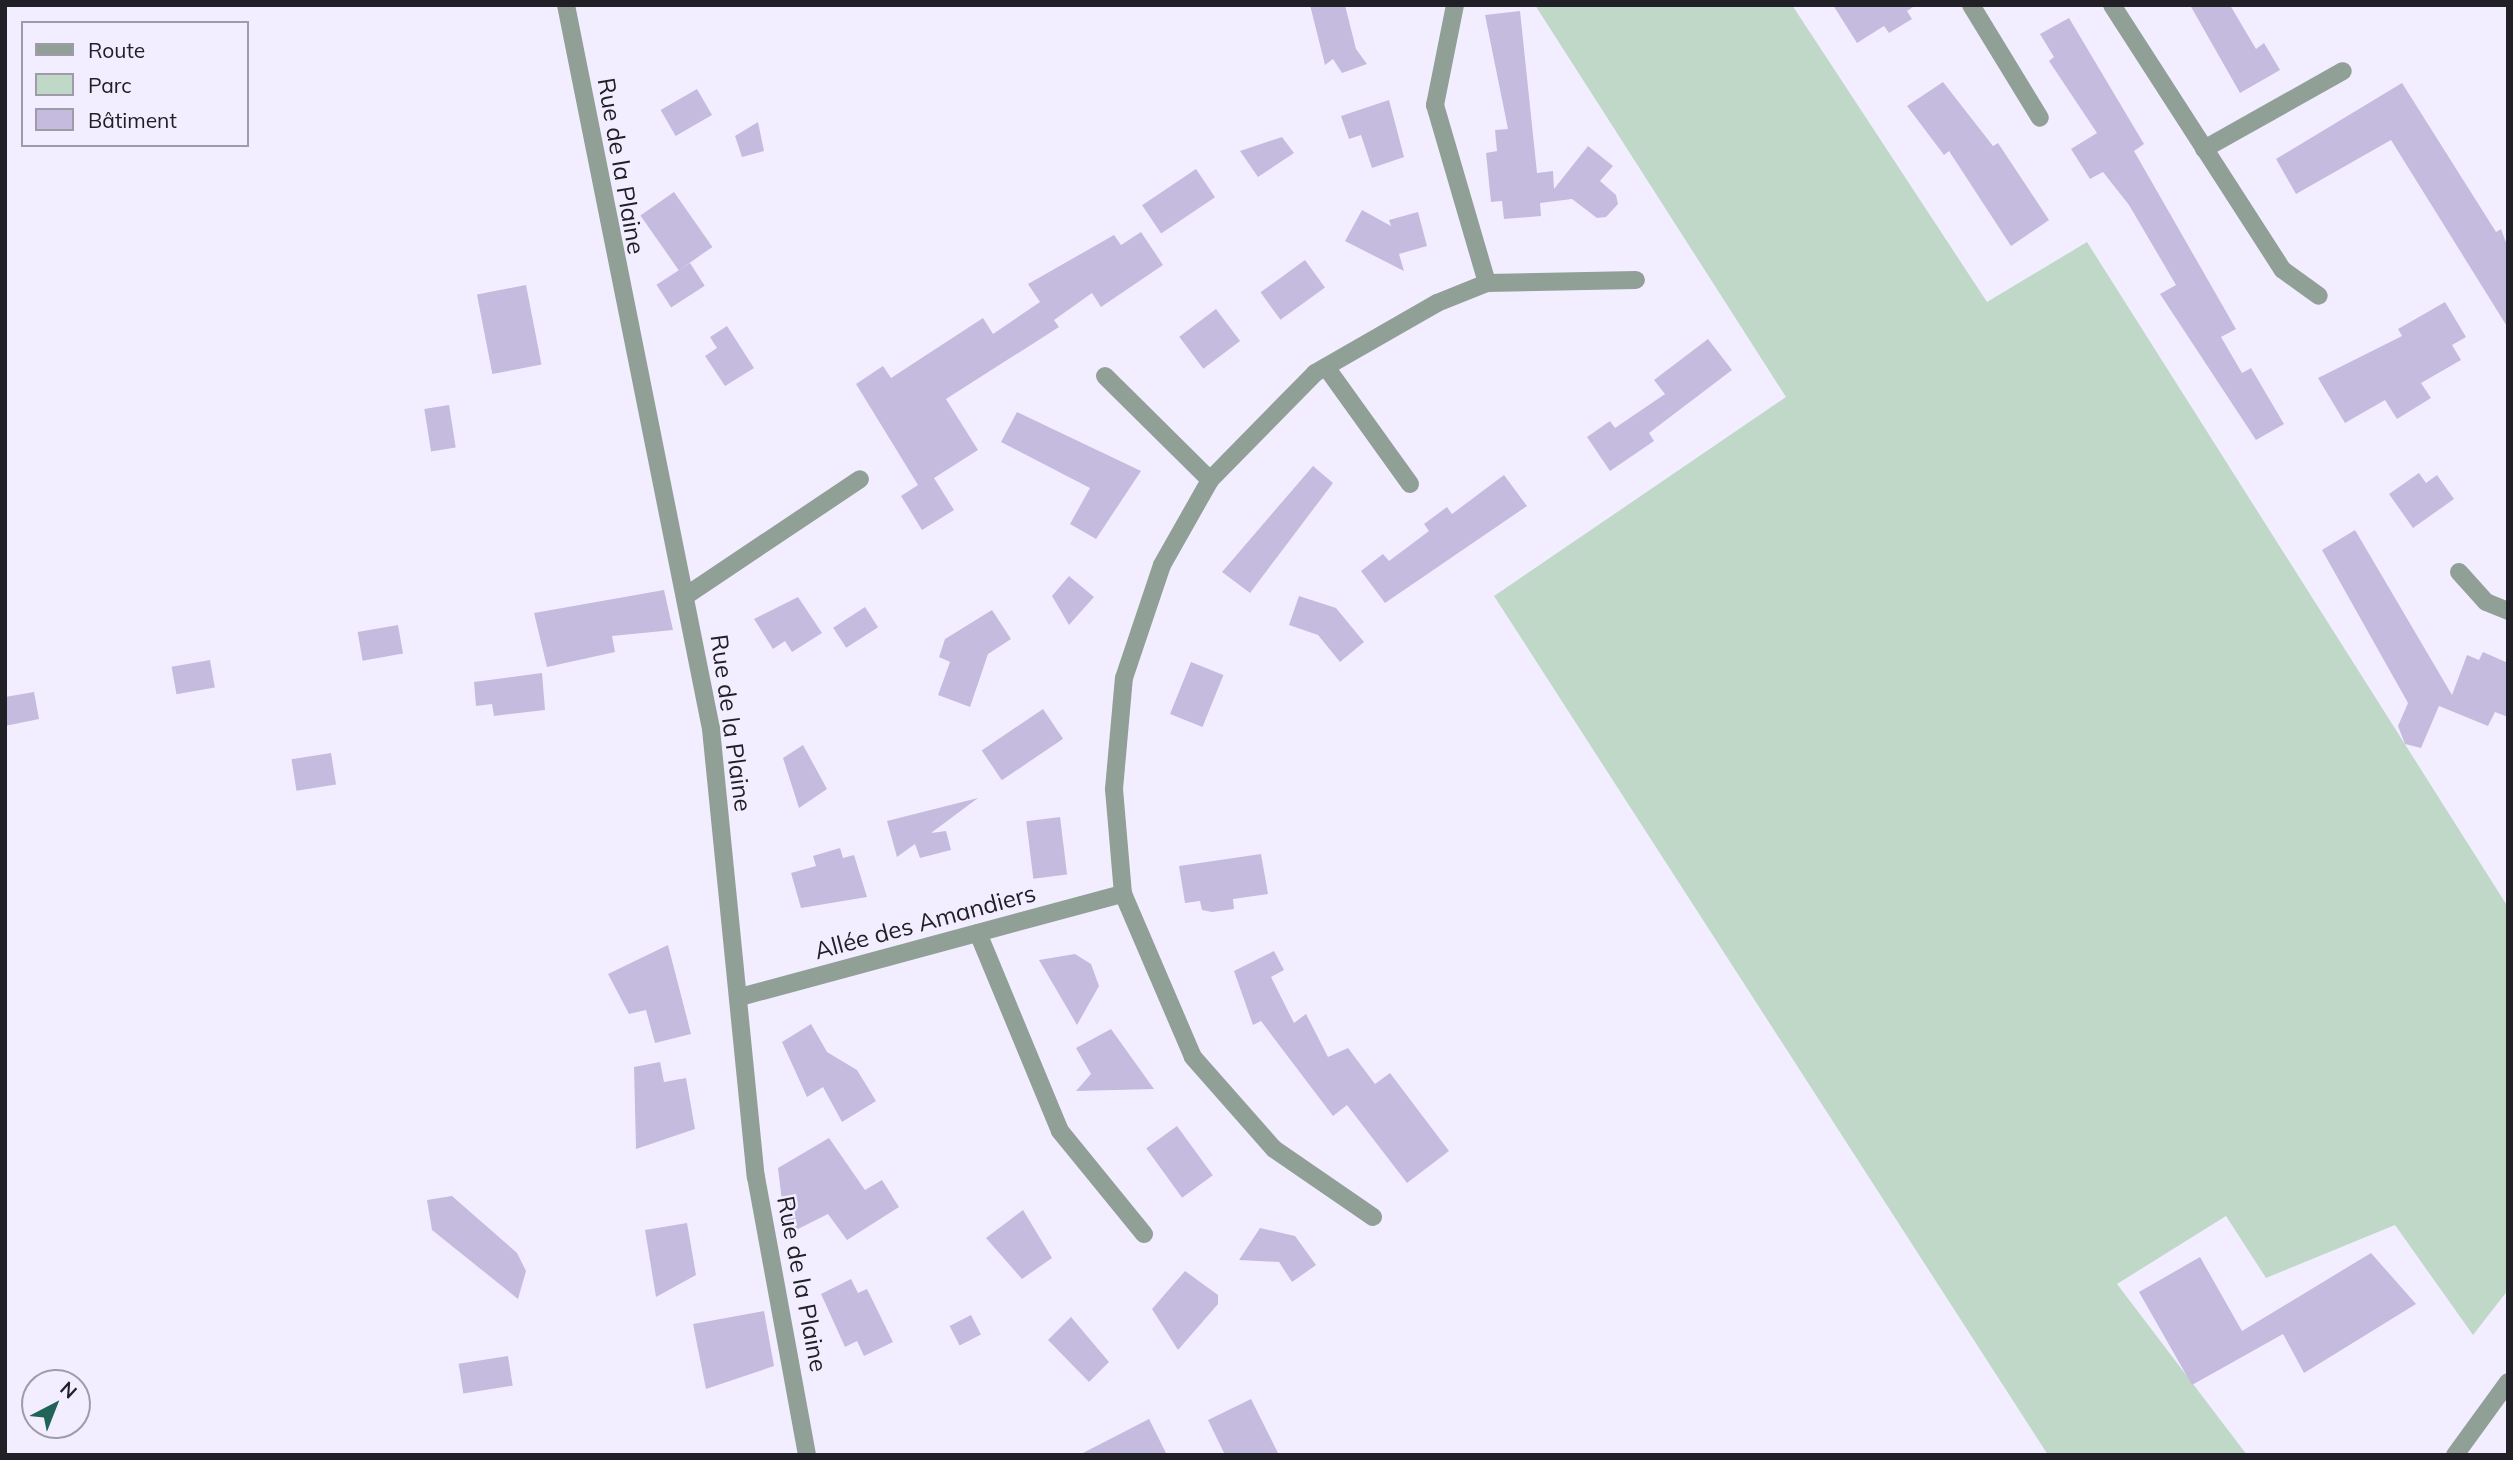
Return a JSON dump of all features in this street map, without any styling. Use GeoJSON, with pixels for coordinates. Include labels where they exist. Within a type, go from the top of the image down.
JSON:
{"type":"FeatureCollection","features":[{"type":"Feature","properties":{"kind":"street","name":"Rue de la Plaine"},"geometry":{"type":"LineString","coordinates":[[566,5],[625,326],[687,595],[711,729],[756,1177],[807,1455]]}},
{"type":"Feature","properties":{"kind":"street"},"geometry":{"type":"LineString","coordinates":[[1455,5],[1435,105],[1488,283]]}},
{"type":"Feature","properties":{"kind":"street"},"geometry":{"type":"LineString","coordinates":[[2112,5],[2283,271],[2319,296]]}},
{"type":"Feature","properties":{"kind":"street"},"geometry":{"type":"LineString","coordinates":[[1977,7],[2040,118]]}},
{"type":"Feature","properties":{"kind":"street"},"geometry":{"type":"LineString","coordinates":[[2204,149],[2343,71]]}},
{"type":"Feature","properties":{"kind":"street"},"geometry":{"type":"LineString","coordinates":[[1373,1217],[1275,1149],[1193,1057],[1123,894],[1114,789],[1125,678],[1162,565],[1210,481],[1325,367],[1437,303],[1488,283],[1636,280]]}},
{"type":"Feature","properties":{"kind":"street"},"geometry":{"type":"LineString","coordinates":[[1325,367],[1410,484]]}},
{"type":"Feature","properties":{"kind":"street"},"geometry":{"type":"LineString","coordinates":[[1105,376],[1210,481]]}},
{"type":"Feature","properties":{"kind":"street"},"geometry":{"type":"LineString","coordinates":[[687,595],[860,478]]}},
{"type":"Feature","properties":{"kind":"street"},"geometry":{"type":"LineString","coordinates":[[2459,572],[2486,603],[2508,611]]}},
{"type":"Feature","properties":{"kind":"street","name":"Allée des Amandiers"},"geometry":{"type":"LineString","coordinates":[[740,997],[1123,894]]}},
{"type":"Feature","properties":{"kind":"street"},"geometry":{"type":"LineString","coordinates":[[978,933],[1060,1131],[1144,1234]]}},
{"type":"Feature","properties":{"kind":"street"},"geometry":{"type":"LineString","coordinates":[[2455,1455],[2508,1382]]}},
{"type":"Feature","properties":{"kind":"green space"},"geometry":{"type":"Polygon","coordinates":[[[1535,5],[1792,5],[1987,302],[2087,242],[2508,907],[2508,1290],[2473,1335],[2395,1225],[2266,1278],[2226,1216],[2117,1284],[2247,1455],[2048,1455],[1494,596],[1786,397],[1535,5]]]}},
{"type":"Feature","properties":{"kind":"building"},"geometry":{"type":"Polygon","coordinates":[[[1310,5],[1345,5],[1356,49],[1367,64],[1342,73],[1333,59],[1325,65],[1310,5]]]}},
{"type":"Feature","properties":{"kind":"building"},"geometry":{"type":"Polygon","coordinates":[[[1833,5],[1916,5],[1907,11],[1912,19],[1889,33],[1884,26],[1857,43],[1833,5]]]}},
{"type":"Feature","properties":{"kind":"building"},"geometry":{"type":"Polygon","coordinates":[[[2190,5],[2230,5],[2256,49],[2264,43],[2280,70],[2240,93],[2190,5]]]}},
{"type":"Feature","properties":{"kind":"building"},"geometry":{"type":"Polygon","coordinates":[[[1520,11],[1537,173],[1553,171],[1554,189],[1588,146],[1613,166],[1600,181],[1616,195],[1618,204],[1606,217],[1597,218],[1572,199],[1540,203],[1541,216],[1504,219],[1502,201],[1491,202],[1486,153],[1497,151],[1495,130],[1508,129],[1485,15],[1520,11]]]}},
{"type":"Feature","properties":{"kind":"building"},"geometry":{"type":"Polygon","coordinates":[[[2069,18],[2144,144],[2134,151],[2236,329],[2221,337],[2242,373],[2251,368],[2284,424],[2256,440],[2160,294],[2176,285],[2129,205],[2103,172],[2090,179],[2071,149],[2097,133],[2049,61],[2054,57],[2040,34],[2069,18]]]}},
{"type":"Feature","properties":{"kind":"building"},"geometry":{"type":"Polygon","coordinates":[[[1943,82],[1993,146],[1998,143],[2049,220],[2011,246],[1949,151],[1944,155],[1907,106],[1943,82]]]}},
{"type":"Feature","properties":{"kind":"building"},"geometry":{"type":"Polygon","coordinates":[[[2402,83],[2496,232],[2501,229],[2508,248],[2508,328],[2391,140],[2296,194],[2276,159],[2402,83]]]}},
{"type":"Feature","properties":{"kind":"building"},"geometry":{"type":"Polygon","coordinates":[[[697,89],[712,115],[676,136],[661,110],[697,89]]]}},
{"type":"Feature","properties":{"kind":"building"},"geometry":{"type":"Polygon","coordinates":[[[1389,100],[1404,157],[1372,168],[1361,135],[1349,139],[1341,116],[1389,100]]]}},
{"type":"Feature","properties":{"kind":"building"},"geometry":{"type":"Polygon","coordinates":[[[758,122],[764,151],[742,157],[735,136],[758,122]]]}},
{"type":"Feature","properties":{"kind":"building"},"geometry":{"type":"Polygon","coordinates":[[[1282,137],[1294,153],[1258,177],[1240,151],[1282,137]]]}},
{"type":"Feature","properties":{"kind":"building"},"geometry":{"type":"Polygon","coordinates":[[[1196,169],[1215,197],[1161,234],[1142,205],[1196,169]]]}},
{"type":"Feature","properties":{"kind":"building"},"geometry":{"type":"Polygon","coordinates":[[[674,192],[712,247],[679,270],[640,216],[674,192]]]}},
{"type":"Feature","properties":{"kind":"building"},"geometry":{"type":"Polygon","coordinates":[[[1362,210],[1391,226],[1389,220],[1418,212],[1427,246],[1399,254],[1404,271],[1345,241],[1362,210]]]}},
{"type":"Feature","properties":{"kind":"building"},"geometry":{"type":"Polygon","coordinates":[[[1141,232],[1163,265],[1101,307],[1092,293],[1054,320],[1059,327],[946,399],[978,450],[934,478],[954,510],[922,530],[901,496],[918,485],[856,384],[883,366],[891,378],[983,318],[993,334],[1040,302],[1028,284],[1114,235],[1121,245],[1141,232]]]}},
{"type":"Feature","properties":{"kind":"building"},"geometry":{"type":"Polygon","coordinates":[[[1305,260],[1325,288],[1280,320],[1261,292],[1305,260]]]}},
{"type":"Feature","properties":{"kind":"building"},"geometry":{"type":"Polygon","coordinates":[[[690,263],[705,286],[671,307],[656,285],[690,263]]]}},
{"type":"Feature","properties":{"kind":"building"},"geometry":{"type":"Polygon","coordinates":[[[526,285],[541,365],[492,374],[477,295],[526,285]]]}},
{"type":"Feature","properties":{"kind":"building"},"geometry":{"type":"Polygon","coordinates":[[[2445,302],[2466,337],[2452,345],[2461,360],[2421,383],[2431,398],[2397,419],[2385,400],[2345,423],[2318,378],[2402,336],[2398,329],[2445,302]]]}},
{"type":"Feature","properties":{"kind":"building"},"geometry":{"type":"Polygon","coordinates":[[[1216,309],[1240,341],[1203,369],[1179,337],[1216,309]]]}},
{"type":"Feature","properties":{"kind":"building"},"geometry":{"type":"Polygon","coordinates":[[[727,326],[754,368],[725,386],[705,356],[717,348],[710,337],[727,326]]]}},
{"type":"Feature","properties":{"kind":"building"},"geometry":{"type":"Polygon","coordinates":[[[1708,339],[1732,370],[1649,433],[1654,441],[1610,471],[1587,437],[1610,421],[1615,428],[1665,394],[1654,380],[1708,339]]]}},
{"type":"Feature","properties":{"kind":"building"},"geometry":{"type":"Polygon","coordinates":[[[449,405],[456,447],[431,451],[424,409],[449,405]]]}},
{"type":"Feature","properties":{"kind":"building"},"geometry":{"type":"Polygon","coordinates":[[[1017,412],[1141,471],[1096,539],[1070,524],[1090,488],[1001,442],[1017,412]]]}},
{"type":"Feature","properties":{"kind":"building"},"geometry":{"type":"Polygon","coordinates":[[[1313,466],[1333,483],[1250,593],[1222,572],[1313,466]]]}},
{"type":"Feature","properties":{"kind":"building"},"geometry":{"type":"Polygon","coordinates":[[[2419,473],[2426,483],[2437,475],[2454,499],[2413,528],[2389,494],[2419,473]]]}},
{"type":"Feature","properties":{"kind":"building"},"geometry":{"type":"Polygon","coordinates":[[[1504,475],[1527,506],[1385,603],[1361,571],[1383,554],[1389,561],[1429,531],[1424,524],[1447,507],[1452,514],[1504,475]]]}},
{"type":"Feature","properties":{"kind":"building"},"geometry":{"type":"Polygon","coordinates":[[[2355,530],[2452,695],[2467,655],[2479,660],[2483,652],[2508,663],[2508,717],[2495,712],[2488,726],[2439,706],[2421,748],[2405,744],[2398,726],[2408,703],[2322,550],[2355,530]]]}},
{"type":"Feature","properties":{"kind":"building"},"geometry":{"type":"Polygon","coordinates":[[[1069,576],[1094,597],[1069,625],[1052,596],[1069,576]]]}},
{"type":"Feature","properties":{"kind":"building"},"geometry":{"type":"Polygon","coordinates":[[[664,590],[673,630],[612,636],[615,652],[547,667],[534,613],[664,590]]]}},
{"type":"Feature","properties":{"kind":"building"},"geometry":{"type":"Polygon","coordinates":[[[1299,596],[1336,608],[1364,642],[1340,662],[1318,635],[1289,625],[1299,596]]]}},
{"type":"Feature","properties":{"kind":"building"},"geometry":{"type":"Polygon","coordinates":[[[798,597],[822,633],[792,652],[785,641],[773,649],[754,619],[798,597]]]}},
{"type":"Feature","properties":{"kind":"building"},"geometry":{"type":"Polygon","coordinates":[[[865,607],[878,627],[846,648],[833,628],[865,607]]]}},
{"type":"Feature","properties":{"kind":"building"},"geometry":{"type":"Polygon","coordinates":[[[992,610],[1011,639],[988,654],[970,707],[938,695],[950,662],[939,657],[945,639],[992,610]]]}},
{"type":"Feature","properties":{"kind":"building"},"geometry":{"type":"Polygon","coordinates":[[[398,625],[403,654],[363,661],[358,632],[398,625]]]}},
{"type":"Feature","properties":{"kind":"building"},"geometry":{"type":"Polygon","coordinates":[[[210,660],[215,688],[176,694],[172,667],[210,660]]]}},
{"type":"Feature","properties":{"kind":"building"},"geometry":{"type":"Polygon","coordinates":[[[1191,662],[1223,675],[1202,727],[1170,714],[1191,662]]]}},
{"type":"Feature","properties":{"kind":"building"},"geometry":{"type":"Polygon","coordinates":[[[542,673],[545,710],[494,716],[492,704],[476,706],[474,682],[542,673]]]}},
{"type":"Feature","properties":{"kind":"building"},"geometry":{"type":"Polygon","coordinates":[[[34,692],[39,719],[5,726],[5,697],[34,692]]]}},
{"type":"Feature","properties":{"kind":"building"},"geometry":{"type":"Polygon","coordinates":[[[1043,709],[1063,739],[1002,780],[982,750],[1043,709]]]}},
{"type":"Feature","properties":{"kind":"building"},"geometry":{"type":"Polygon","coordinates":[[[803,745],[827,789],[799,808],[783,758],[803,745]]]}},
{"type":"Feature","properties":{"kind":"building"},"geometry":{"type":"Polygon","coordinates":[[[331,753],[336,785],[296,791],[291,759],[331,753]]]}},
{"type":"Feature","properties":{"kind":"building"},"geometry":{"type":"Polygon","coordinates":[[[978,798],[931,833],[946,831],[951,850],[920,858],[915,844],[897,857],[887,821],[978,798]]]}},
{"type":"Feature","properties":{"kind":"building"},"geometry":{"type":"Polygon","coordinates":[[[1060,817],[1067,875],[1033,879],[1026,821],[1060,817]]]}},
{"type":"Feature","properties":{"kind":"building"},"geometry":{"type":"Polygon","coordinates":[[[840,848],[843,858],[854,855],[867,897],[801,908],[791,873],[816,866],[813,856],[840,848]]]}},
{"type":"Feature","properties":{"kind":"building"},"geometry":{"type":"Polygon","coordinates":[[[1261,854],[1268,894],[1233,899],[1234,909],[1212,912],[1202,910],[1200,901],[1185,903],[1179,866],[1261,854]]]}},
{"type":"Feature","properties":{"kind":"building"},"geometry":{"type":"Polygon","coordinates":[[[668,945],[691,1034],[655,1043],[646,1010],[629,1014],[608,974],[668,945]]]}},
{"type":"Feature","properties":{"kind":"building"},"geometry":{"type":"Polygon","coordinates":[[[1274,951],[1284,970],[1271,977],[1294,1023],[1306,1014],[1328,1057],[1348,1048],[1375,1084],[1390,1073],[1449,1151],[1407,1183],[1347,1105],[1333,1116],[1261,1021],[1253,1025],[1234,971],[1274,951]]]}},
{"type":"Feature","properties":{"kind":"building"},"geometry":{"type":"Polygon","coordinates":[[[1075,954],[1091,964],[1099,986],[1077,1025],[1039,960],[1075,954]]]}},
{"type":"Feature","properties":{"kind":"building"},"geometry":{"type":"Polygon","coordinates":[[[811,1024],[827,1052],[857,1070],[876,1101],[842,1122],[823,1087],[807,1097],[782,1042],[811,1024]]]}},
{"type":"Feature","properties":{"kind":"building"},"geometry":{"type":"Polygon","coordinates":[[[1111,1029],[1154,1089],[1076,1091],[1091,1074],[1076,1048],[1111,1029]]]}},
{"type":"Feature","properties":{"kind":"building"},"geometry":{"type":"Polygon","coordinates":[[[660,1062],[664,1082],[686,1078],[695,1129],[636,1149],[634,1067],[660,1062]]]}},
{"type":"Feature","properties":{"kind":"building"},"geometry":{"type":"Polygon","coordinates":[[[1177,1126],[1213,1175],[1182,1198],[1146,1148],[1177,1126]]]}},
{"type":"Feature","properties":{"kind":"building"},"geometry":{"type":"Polygon","coordinates":[[[829,1138],[865,1190],[882,1180],[899,1207],[847,1240],[828,1214],[786,1235],[778,1168],[829,1138]]]}},
{"type":"Feature","properties":{"kind":"building"},"geometry":{"type":"Polygon","coordinates":[[[452,1196],[517,1253],[526,1271],[518,1299],[432,1230],[427,1200],[452,1196]]]}},
{"type":"Feature","properties":{"kind":"building"},"geometry":{"type":"Polygon","coordinates":[[[1023,1210],[1052,1258],[1022,1279],[986,1238],[1023,1210]]]}},
{"type":"Feature","properties":{"kind":"building"},"geometry":{"type":"Polygon","coordinates":[[[687,1223],[696,1275],[656,1297],[645,1230],[687,1223]]]}},
{"type":"Feature","properties":{"kind":"building"},"geometry":{"type":"Polygon","coordinates":[[[1260,1228],[1295,1236],[1316,1265],[1292,1282],[1279,1262],[1239,1260],[1260,1228]]]}},
{"type":"Feature","properties":{"kind":"building"},"geometry":{"type":"Polygon","coordinates":[[[2371,1253],[2416,1304],[2304,1373],[2283,1334],[2192,1385],[2139,1292],[2200,1257],[2242,1331],[2371,1253]]]}},
{"type":"Feature","properties":{"kind":"building"},"geometry":{"type":"Polygon","coordinates":[[[1185,1271],[1218,1295],[1218,1304],[1178,1350],[1152,1309],[1185,1271]]]}},
{"type":"Feature","properties":{"kind":"building"},"geometry":{"type":"Polygon","coordinates":[[[851,1279],[858,1293],[867,1289],[893,1342],[864,1356],[857,1341],[845,1347],[821,1294],[851,1279]]]}},
{"type":"Feature","properties":{"kind":"building"},"geometry":{"type":"Polygon","coordinates":[[[764,1311],[774,1366],[706,1389],[693,1324],[764,1311]]]}},
{"type":"Feature","properties":{"kind":"building"},"geometry":{"type":"Polygon","coordinates":[[[971,1315],[981,1335],[960,1345],[950,1326],[971,1315]]]}},
{"type":"Feature","properties":{"kind":"building"},"geometry":{"type":"Polygon","coordinates":[[[1071,1317],[1109,1362],[1089,1382],[1048,1340],[1071,1317]]]}},
{"type":"Feature","properties":{"kind":"building"},"geometry":{"type":"Polygon","coordinates":[[[508,1356],[513,1386],[463,1393],[459,1364],[508,1356]]]}},
{"type":"Feature","properties":{"kind":"building"},"geometry":{"type":"Polygon","coordinates":[[[1251,1399],[1279,1455],[1225,1455],[1208,1420],[1251,1399]]]}},
{"type":"Feature","properties":{"kind":"building"},"geometry":{"type":"Polygon","coordinates":[[[1149,1419],[1167,1455],[1079,1455],[1149,1419]]]}}]}
